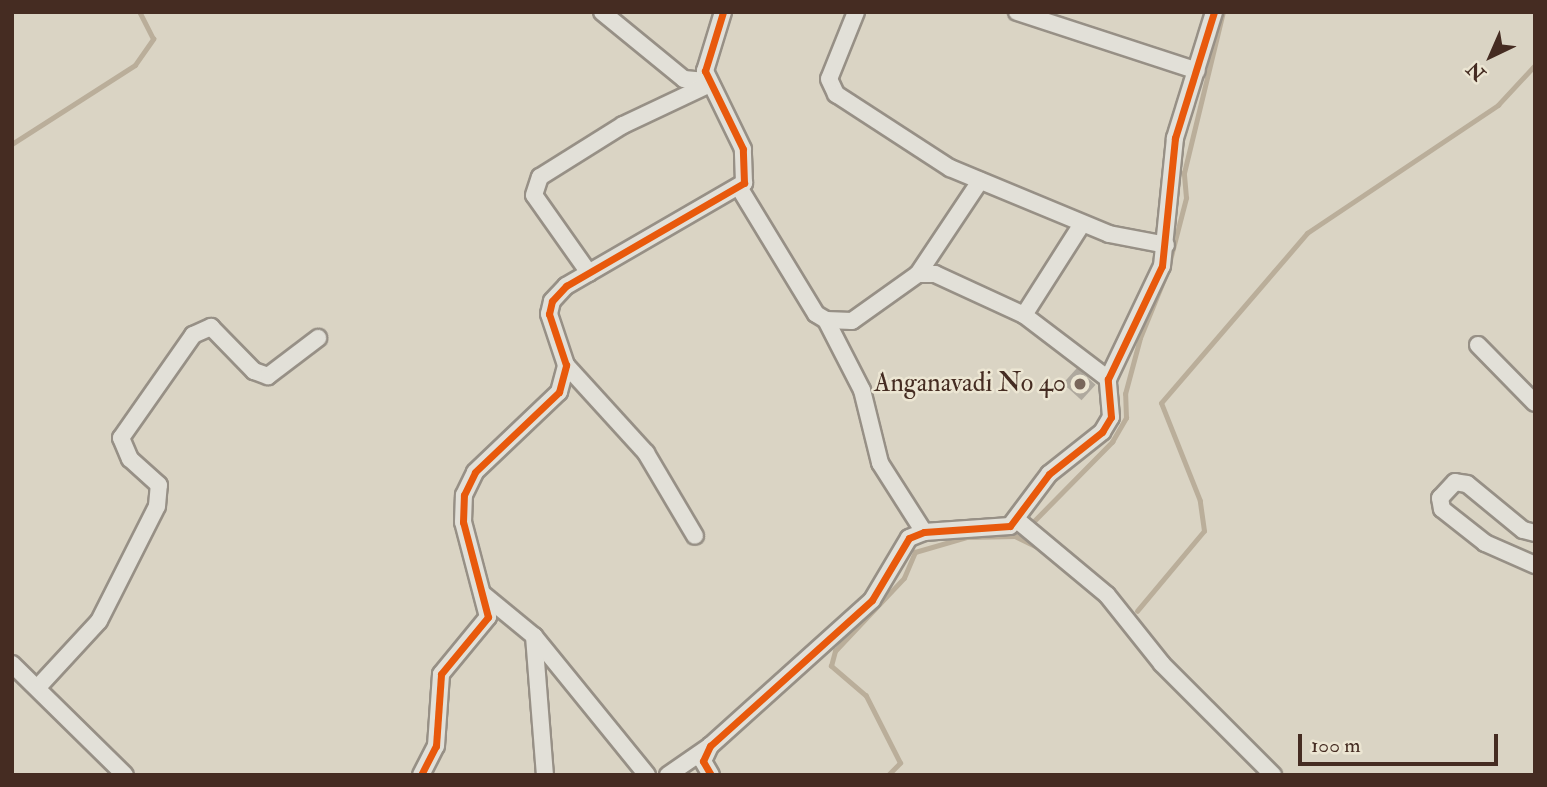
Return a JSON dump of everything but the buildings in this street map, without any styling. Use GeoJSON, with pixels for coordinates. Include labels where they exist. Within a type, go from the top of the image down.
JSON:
{"type":"FeatureCollection","features":[{"type":"Feature","properties":{"kind":"street"},"geometry":{"type":"LineString","coordinates":[[601,12],[674,72],[693,82],[707,83]]}},
{"type":"Feature","properties":{"kind":"street"},"geometry":{"type":"LineString","coordinates":[[695,536],[646,453],[566,365],[550,307],[559,291],[740,188],[746,171],[743,149],[707,83],[705,62],[723,12]]}},
{"type":"Feature","properties":{"kind":"street"},"geometry":{"type":"LineString","coordinates":[[856,12],[831,72],[831,88],[939,161],[980,181],[1036,200],[1082,224],[1166,245]]}},
{"type":"Feature","properties":{"kind":"street"},"geometry":{"type":"LineString","coordinates":[[1017,12],[1197,71]]}},
{"type":"Feature","properties":{"kind":"street"},"geometry":{"type":"LineString","coordinates":[[668,775],[710,746],[872,600],[884,586],[898,548],[924,531],[996,529],[1017,520],[1049,474],[1102,432],[1111,417],[1108,379],[1151,296],[1166,245],[1175,138],[1214,12]]}},
{"type":"Feature","properties":{"kind":"street"},"geometry":{"type":"LineString","coordinates":[[589,273],[534,195],[540,177],[624,125],[707,83]]}},
{"type":"Feature","properties":{"kind":"street"},"geometry":{"type":"LineString","coordinates":[[740,188],[816,314],[826,320],[852,321],[918,274],[980,181]]}},
{"type":"Feature","properties":{"kind":"street"},"geometry":{"type":"LineString","coordinates":[[1024,315],[1082,224]]}},
{"type":"Feature","properties":{"kind":"street"},"geometry":{"type":"LineString","coordinates":[[918,274],[957,282],[1024,315],[1108,379]]}},
{"type":"Feature","properties":{"kind":"street"},"geometry":{"type":"LineString","coordinates":[[826,320],[862,390],[880,463],[924,531]]}},
{"type":"Feature","properties":{"kind":"street"},"geometry":{"type":"LineString","coordinates":[[39,686],[99,621],[157,506],[159,485],[130,459],[121,438],[192,335],[211,327],[254,372],[268,376],[318,338]]}},
{"type":"Feature","properties":{"kind":"street"},"geometry":{"type":"LineString","coordinates":[[1478,345],[1535,403]]}},
{"type":"Feature","properties":{"kind":"street"},"geometry":{"type":"LineString","coordinates":[[421,775],[436,746],[441,674],[486,623],[484,595],[463,522],[464,495],[475,472],[559,392],[566,365]]}},
{"type":"Feature","properties":{"kind":"street"},"geometry":{"type":"LineString","coordinates":[[1535,533],[1523,530],[1467,484],[1455,482],[1440,498],[1442,509],[1485,543],[1535,565]]}},
{"type":"Feature","properties":{"kind":"street"},"geometry":{"type":"LineString","coordinates":[[1017,520],[1107,595],[1161,664],[1273,775]]}},
{"type":"Feature","properties":{"kind":"street"},"geometry":{"type":"LineString","coordinates":[[484,595],[534,636],[647,775]]}},
{"type":"Feature","properties":{"kind":"street"},"geometry":{"type":"LineString","coordinates":[[534,636],[545,775]]}},
{"type":"Feature","properties":{"kind":"street"},"geometry":{"type":"LineString","coordinates":[[12,664],[39,686],[125,775]]}},
{"type":"Feature","properties":{"kind":"street"},"geometry":{"type":"LineString","coordinates":[[710,746],[703,761],[711,775]]}},
{"type":"Feature","properties":{"kind":"waterway"},"geometry":{"type":"LineString","coordinates":[[12,144],[135,65],[153,39],[139,12]]}},
{"type":"Feature","properties":{"kind":"waterway"},"geometry":{"type":"LineString","coordinates":[[1170,260],[1186,198],[1184,173],[1223,12]]}},
{"type":"Feature","properties":{"kind":"waterway"},"geometry":{"type":"LineString","coordinates":[[1137,611],[1204,531],[1200,501],[1161,403],[1307,233],[1498,105],[1535,65]]}},
{"type":"Feature","properties":{"kind":"waterway"},"geometry":{"type":"LineString","coordinates":[[1035,520],[1112,442],[1126,418],[1125,394],[1140,338],[1167,272]]}},
{"type":"Feature","properties":{"kind":"waterway"},"geometry":{"type":"LineString","coordinates":[[888,775],[900,763],[866,696],[831,666],[835,651],[904,578],[915,552],[967,537],[1015,536],[1038,547]]}},
{"type":"Feature","properties":{"kind":"cycle path"},"geometry":{"type":"LineString","coordinates":[[421,775],[436,746],[441,674],[488,617],[463,522],[464,495],[475,472],[559,392],[566,365],[549,314],[552,301],[566,286],[744,183],[743,149],[705,71],[723,12]]}},
{"type":"Feature","properties":{"kind":"cycle path"},"geometry":{"type":"LineString","coordinates":[[711,775],[703,761],[710,746],[872,600],[909,538],[924,532],[1010,526],[1049,474],[1102,432],[1111,417],[1108,379],[1162,266],[1175,138],[1214,12]]}},
{"type":"Feature","properties":{"kind":"place","name":"Anganavadi No 40"},"geometry":{"type":"Point","coordinates":[1080,384]}}]}
